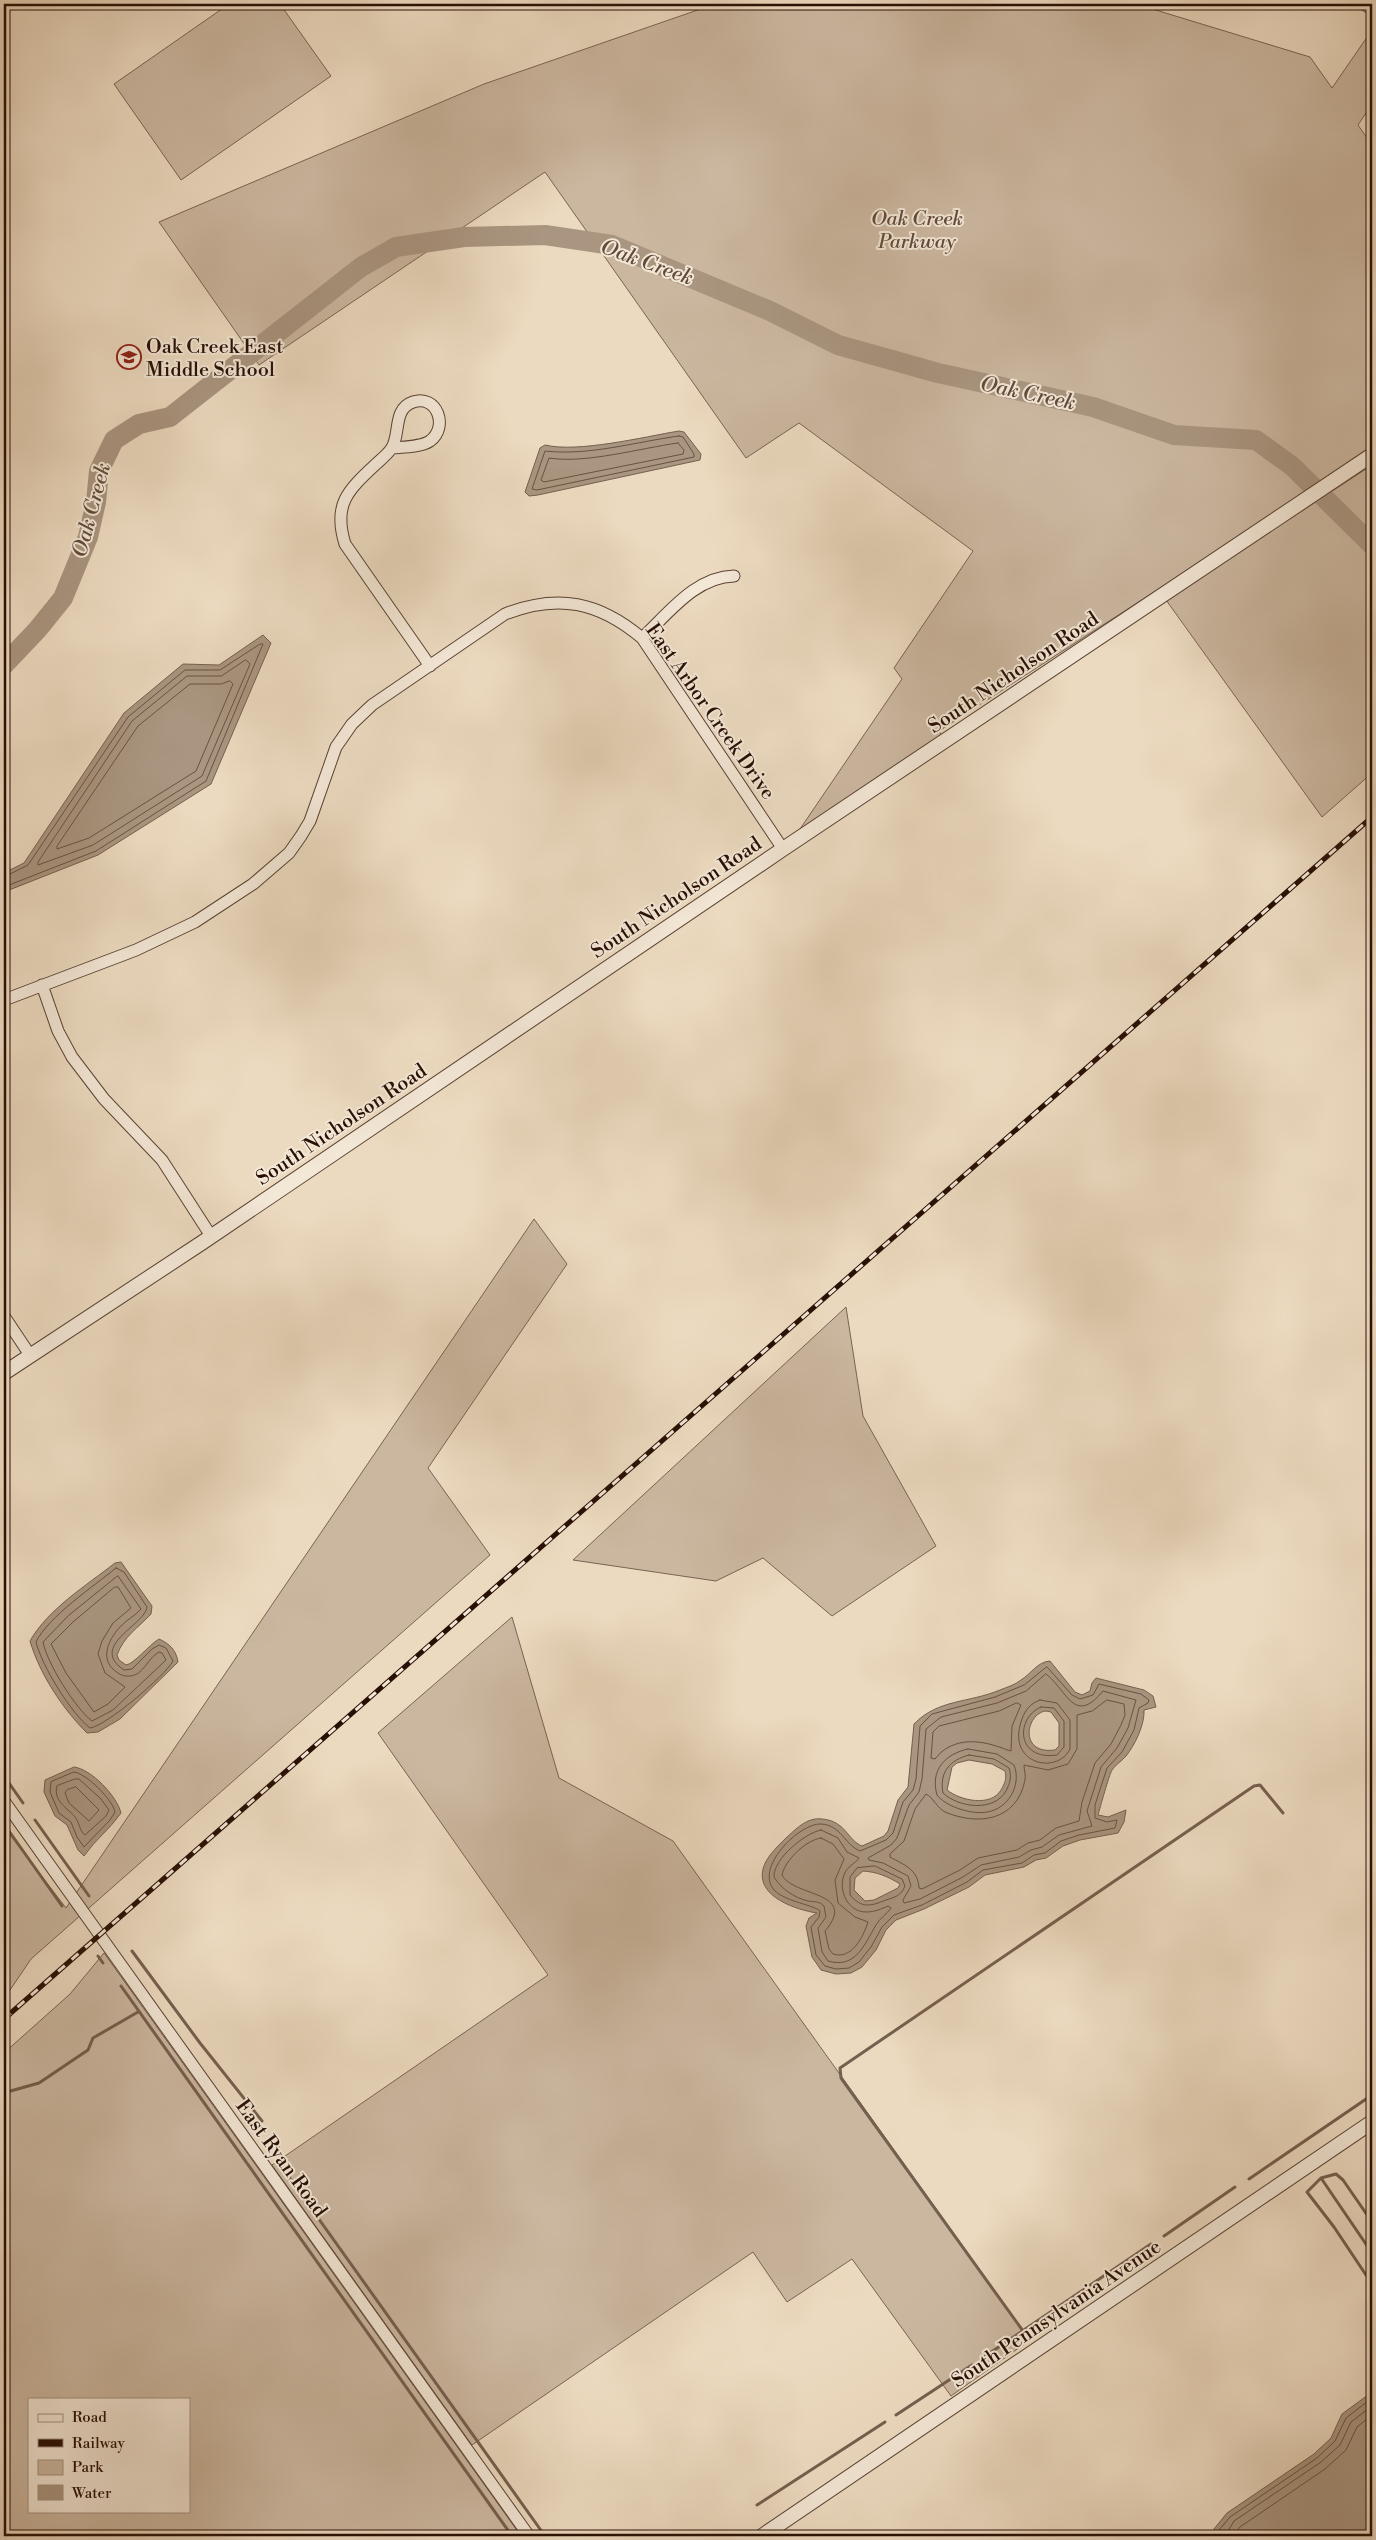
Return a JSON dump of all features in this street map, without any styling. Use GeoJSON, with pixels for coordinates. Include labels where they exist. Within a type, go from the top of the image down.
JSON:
{"type":"FeatureCollection","features":[{"type":"Feature","properties":{"kind":"street"},"geometry":{"type":"LineString","coordinates":[[1364,4],[1372,9]]}},
{"type":"Feature","properties":{"kind":"street"},"geometry":{"type":"LineString","coordinates":[[392,448],[429,442],[437,434],[441,424],[440,414],[433,406],[423,402],[412,402],[404,409],[399,418],[392,448],[348,493],[341,510],[339,526],[345,544],[430,666]]}},
{"type":"Feature","properties":{"kind":"street","name":"South Nicholson Road"},"geometry":{"type":"LineString","coordinates":[[4,1373],[212,1236],[783,849],[1372,455]]}},
{"type":"Feature","properties":{"kind":"street"},"geometry":{"type":"LineString","coordinates":[[642,638],[695,589],[720,576],[734,576]]}},
{"type":"Feature","properties":{"kind":"street","name":"East Arbor Creek Drive"},"geometry":{"type":"LineString","coordinates":[[4,1000],[136,950],[195,922],[253,884],[289,852],[301,836],[310,821],[336,747],[352,724],[372,705],[505,614],[528,605],[552,602],[573,603],[596,609],[613,617],[642,638],[783,849]]}},
{"type":"Feature","properties":{"kind":"street"},"geometry":{"type":"LineString","coordinates":[[42,986],[58,1031],[72,1057],[104,1099],[162,1160],[212,1236]]}},
{"type":"Feature","properties":{"kind":"street"},"geometry":{"type":"LineString","coordinates":[[4,1316],[30,1355]]}},
{"type":"Feature","properties":{"kind":"street","name":"East Ryan Road"},"geometry":{"type":"LineString","coordinates":[[4,1801],[529,2536]]}},
{"type":"Feature","properties":{"kind":"street","name":"South Pennsylvania Avenue"},"geometry":{"type":"LineString","coordinates":[[762,2536],[1372,2122]]}},
{"type":"Feature","properties":{"kind":"green space"},"geometry":{"type":"Polygon","coordinates":[[[229,4],[280,4],[331,76],[181,180],[114,84],[229,4]]]}},
{"type":"Feature","properties":{"kind":"green space","name":"Oak Creek Parkway"},"geometry":{"type":"Polygon","coordinates":[[[715,4],[1136,4],[1310,57],[1332,88],[1372,30],[1372,104],[1358,125],[1372,145],[1372,447],[1236,539],[939,731],[946,742],[798,832],[902,679],[894,668],[973,551],[799,423],[746,458],[545,172],[259,365],[159,222],[484,84],[715,4]]]}},
{"type":"Feature","properties":{"kind":"green space"},"geometry":{"type":"Polygon","coordinates":[[[1372,465],[1372,773],[1322,817],[1166,600],[1372,465]]]}},
{"type":"Feature","properties":{"kind":"green space"},"geometry":{"type":"Polygon","coordinates":[[[534,1219],[567,1264],[428,1468],[490,1555],[31,1959],[4,1999],[4,1827],[66,1908],[534,1219]]]}},
{"type":"Feature","properties":{"kind":"green space"},"geometry":{"type":"Polygon","coordinates":[[[846,1307],[863,1416],[936,1546],[832,1616],[763,1558],[716,1581],[573,1560],[846,1307]]]}},
{"type":"Feature","properties":{"kind":"green space"},"geometry":{"type":"Polygon","coordinates":[[[512,1617],[559,1778],[673,1841],[1030,2340],[951,2396],[852,2259],[787,2302],[753,2252],[472,2445],[272,2165],[548,1975],[378,1733],[512,1617]]]}},
{"type":"Feature","properties":{"kind":"green space"},"geometry":{"type":"Polygon","coordinates":[[[104,1953],[521,2536],[4,2536],[4,2053],[70,1994],[104,1953]]]}},
{"type":"Feature","properties":{"kind":"water"},"geometry":{"type":"Polygon","coordinates":[[[679,431],[684,432],[701,454],[700,460],[538,495],[529,496],[525,492],[540,448],[545,445],[559,447],[592,446],[679,431]]]}},
{"type":"Feature","properties":{"kind":"water"},"geometry":{"type":"Polygon","coordinates":[[[263,635],[271,643],[211,784],[98,855],[4,892],[4,873],[24,863],[124,713],[183,664],[219,665],[263,635]]]}},
{"type":"Feature","properties":{"kind":"water"},"geometry":{"type":"Polygon","coordinates":[[[121,1562],[152,1606],[151,1614],[123,1643],[117,1655],[119,1660],[126,1665],[129,1664],[159,1639],[172,1648],[178,1662],[120,1719],[98,1732],[87,1733],[53,1691],[34,1654],[30,1641],[57,1608],[115,1563],[121,1562]]]}},
{"type":"Feature","properties":{"kind":"water"},"geometry":{"type":"Polygon","coordinates":[[[1050,1661],[1075,1692],[1082,1695],[1090,1691],[1092,1683],[1096,1678],[1144,1690],[1153,1696],[1156,1707],[1144,1710],[1143,1722],[1133,1746],[1126,1756],[1113,1768],[1098,1815],[1108,1817],[1126,1810],[1124,1822],[1118,1833],[1080,1840],[1063,1846],[1046,1858],[1036,1860],[1024,1867],[985,1875],[969,1887],[924,1909],[896,1920],[886,1930],[876,1950],[862,1967],[851,1973],[836,1974],[821,1970],[812,1957],[806,1926],[809,1918],[817,1913],[789,1905],[772,1894],[766,1887],[762,1879],[764,1865],[769,1856],[798,1828],[811,1820],[822,1819],[836,1823],[862,1846],[884,1836],[888,1831],[898,1800],[908,1787],[914,1724],[933,1710],[1014,1685],[1045,1662],[1050,1661]],[[1051,1712],[1039,1713],[1034,1719],[1029,1733],[1035,1746],[1043,1750],[1055,1750],[1059,1746],[1059,1723],[1051,1712]],[[969,1760],[957,1763],[952,1767],[947,1790],[953,1794],[968,1799],[983,1800],[990,1799],[1001,1790],[1006,1776],[1005,1771],[992,1764],[969,1760]],[[863,1871],[855,1878],[854,1890],[865,1901],[874,1900],[898,1888],[900,1884],[882,1875],[863,1871]]]}},
{"type":"Feature","properties":{"kind":"water"},"geometry":{"type":"Polygon","coordinates":[[[74,1767],[88,1773],[102,1784],[119,1806],[121,1813],[84,1856],[78,1850],[67,1825],[55,1816],[44,1792],[45,1780],[74,1767]]]}},
{"type":"Feature","properties":{"kind":"water"},"geometry":{"type":"Polygon","coordinates":[[[1372,2392],[1372,2536],[1213,2536],[1214,2529],[1227,2513],[1314,2454],[1331,2438],[1342,2414],[1372,2392]]]}},
{"type":"Feature","properties":{"kind":"waterway","name":"Oak Creek"},"geometry":{"type":"LineString","coordinates":[[4,665],[38,629],[63,598],[88,537],[96,502],[99,471],[114,440],[139,424],[170,417],[361,267],[396,247],[464,237],[545,235],[612,245],[770,311],[838,345],[938,373],[1093,407],[1174,435],[1256,440],[1292,466],[1372,545]]}},
{"type":"Feature","properties":{"kind":"waterway"},"geometry":{"type":"LineString","coordinates":[[4,1776],[23,1803]]}},
{"type":"Feature","properties":{"kind":"waterway"},"geometry":{"type":"LineString","coordinates":[[1023,2331],[841,2078],[840,2068],[1254,1786],[1260,1785],[1283,1813]]}},
{"type":"Feature","properties":{"kind":"waterway"},"geometry":{"type":"LineString","coordinates":[[35,1820],[89,1896]]}},
{"type":"Feature","properties":{"kind":"waterway"},"geometry":{"type":"LineString","coordinates":[[4,1824],[62,1906]]}},
{"type":"Feature","properties":{"kind":"waterway"},"geometry":{"type":"LineString","coordinates":[[132,1951],[200,2043],[262,2121]]}},
{"type":"Feature","properties":{"kind":"waterway"},"geometry":{"type":"LineString","coordinates":[[98,1956],[103,1963]]}},
{"type":"Feature","properties":{"kind":"waterway"},"geometry":{"type":"LineString","coordinates":[[121,1986],[512,2536]]}},
{"type":"Feature","properties":{"kind":"waterway"},"geometry":{"type":"LineString","coordinates":[[4,2097],[7,2092],[39,2083],[88,2050],[93,2038],[138,2012]]}},
{"type":"Feature","properties":{"kind":"waterway"},"geometry":{"type":"LineString","coordinates":[[1249,2179],[1372,2095]]}},
{"type":"Feature","properties":{"kind":"waterway"},"geometry":{"type":"LineString","coordinates":[[278,2144],[278,2156],[286,2173],[545,2536]]}},
{"type":"Feature","properties":{"kind":"waterway"},"geometry":{"type":"LineString","coordinates":[[1372,2222],[1343,2180],[1336,2174],[1321,2178],[1307,2192],[1334,2227],[1372,2284]]}},
{"type":"Feature","properties":{"kind":"waterway"},"geometry":{"type":"LineString","coordinates":[[1321,2178],[1372,2253]]}},
{"type":"Feature","properties":{"kind":"waterway"},"geometry":{"type":"LineString","coordinates":[[1164,2236],[1235,2187]]}},
{"type":"Feature","properties":{"kind":"waterway"},"geometry":{"type":"LineString","coordinates":[[984,2357],[1151,2244]]}},
{"type":"Feature","properties":{"kind":"waterway"},"geometry":{"type":"LineString","coordinates":[[896,2415],[972,2365]]}},
{"type":"Feature","properties":{"kind":"waterway"},"geometry":{"type":"LineString","coordinates":[[757,2505],[885,2422]]}},
{"type":"Feature","properties":{"kind":"railway"},"geometry":{"type":"LineString","coordinates":[[4,2019],[1372,817]]}},
{"type":"Feature","properties":{"kind":"place","name":"Oak Creek East Middle School"},"geometry":{"type":"Point","coordinates":[129,357]}}]}
